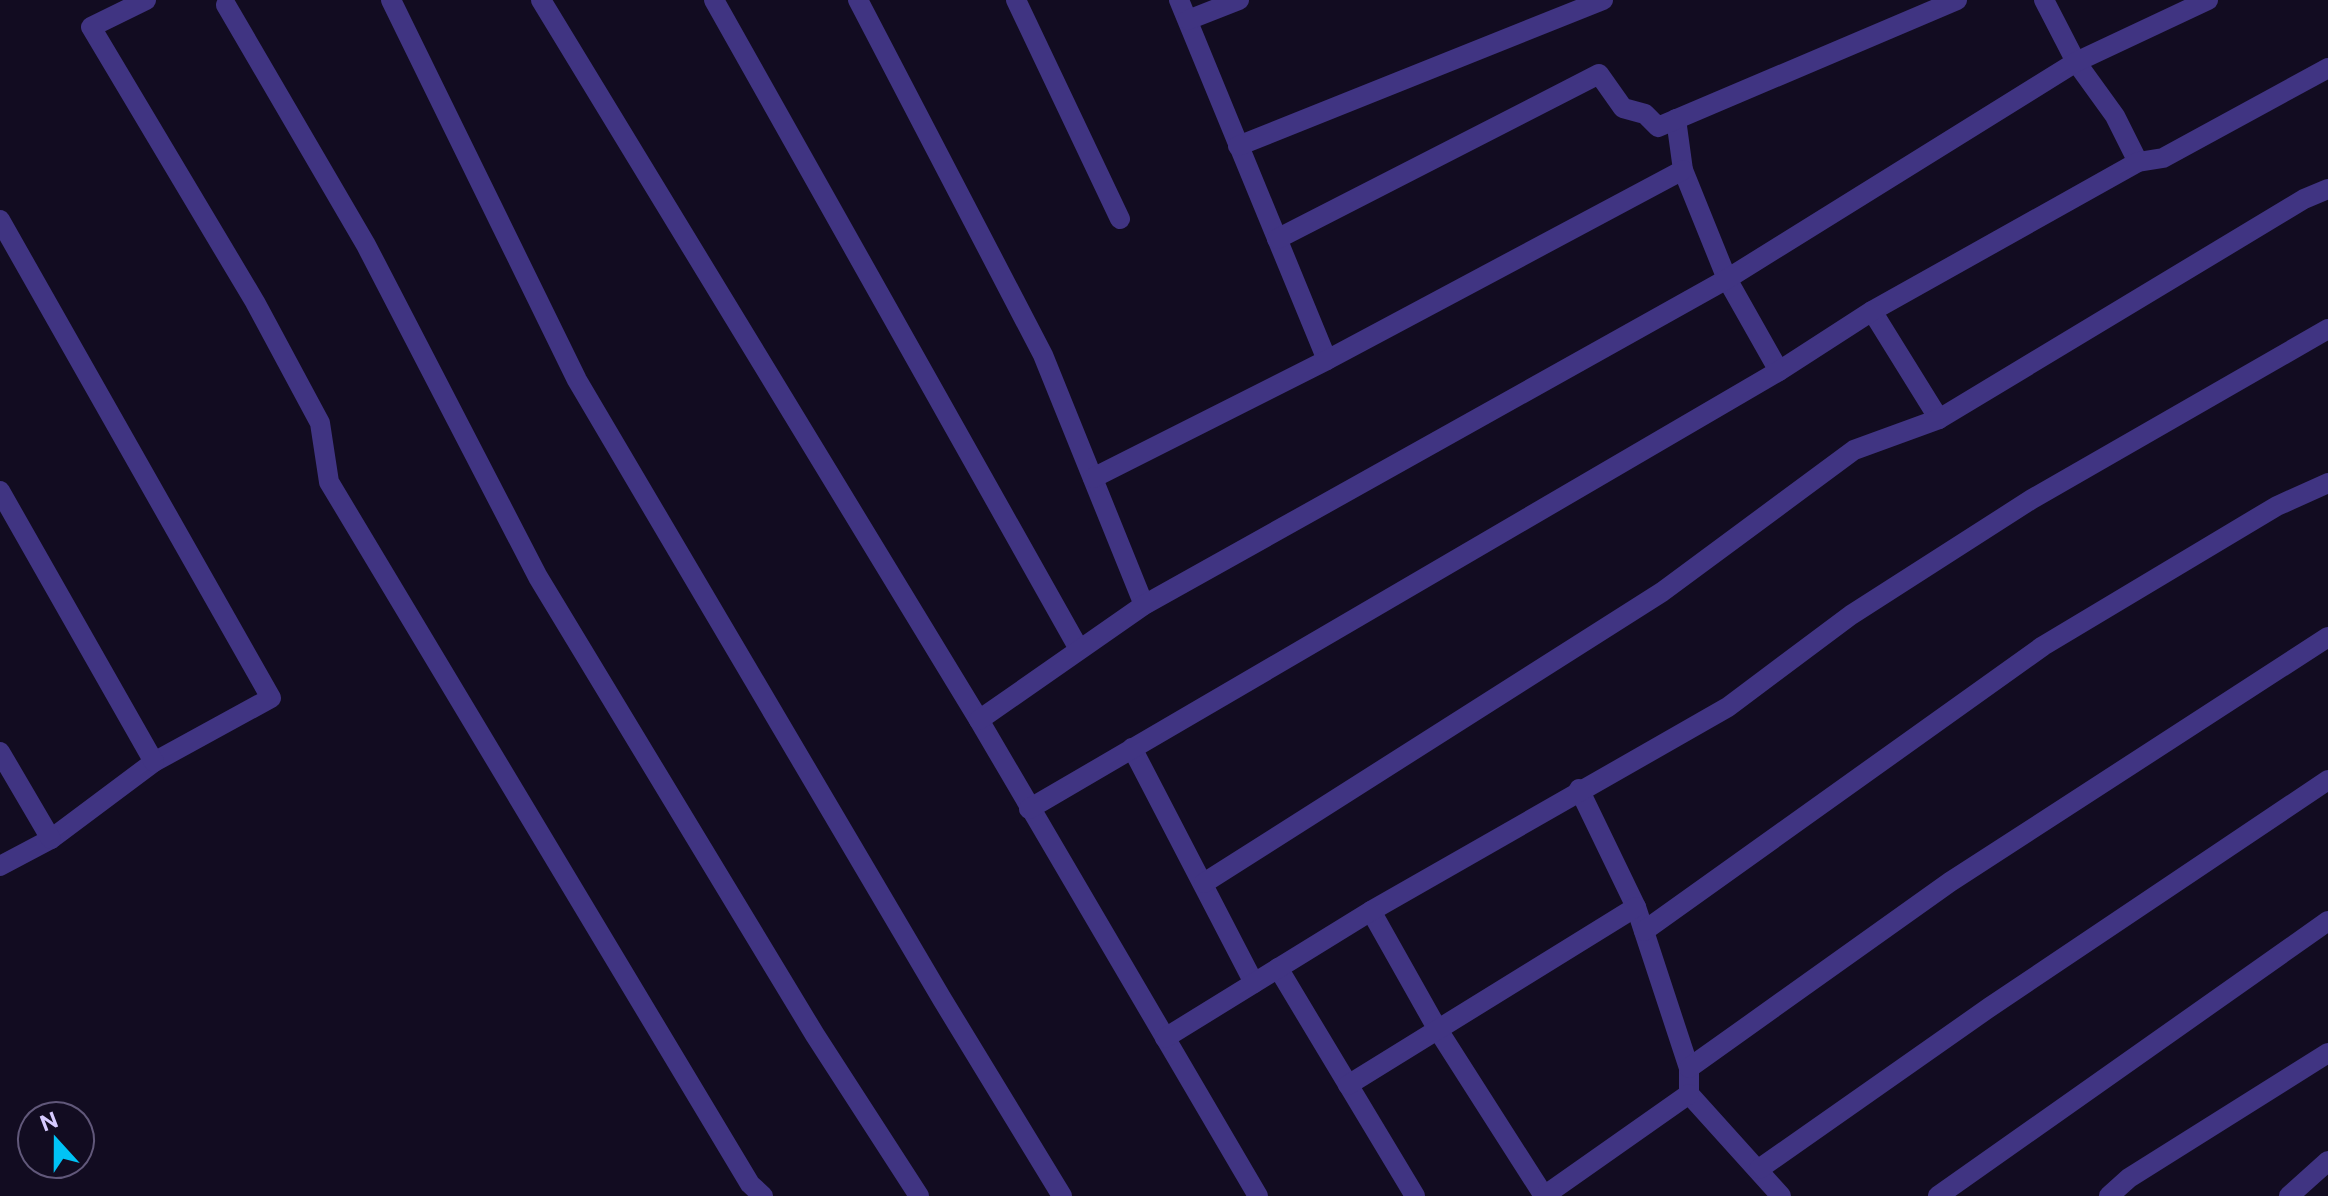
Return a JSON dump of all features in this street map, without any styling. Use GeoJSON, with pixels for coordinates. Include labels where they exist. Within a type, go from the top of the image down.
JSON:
{"type":"FeatureCollection","features":[{"type":"Feature","properties":{"kind":"street"},"geometry":{"type":"LineString","coordinates":[[146,0],[91,27],[255,302],[320,423],[329,482],[750,1184],[763,1196]]}},
{"type":"Feature","properties":{"kind":"street"},"geometry":{"type":"LineString","coordinates":[[391,0],[419,64],[577,380],[942,999],[1062,1196]]}},
{"type":"Feature","properties":{"kind":"street"},"geometry":{"type":"LineString","coordinates":[[541,0],[979,720],[1258,1196]]}},
{"type":"Feature","properties":{"kind":"street"},"geometry":{"type":"LineString","coordinates":[[714,0],[1079,649]]}},
{"type":"Feature","properties":{"kind":"street"},"geometry":{"type":"LineString","coordinates":[[858,0],[1043,355],[1144,605]]}},
{"type":"Feature","properties":{"kind":"street"},"geometry":{"type":"LineString","coordinates":[[1016,0],[1120,219]]}},
{"type":"Feature","properties":{"kind":"street"},"geometry":{"type":"LineString","coordinates":[[1179,0],[1327,360]]}},
{"type":"Feature","properties":{"kind":"street"},"geometry":{"type":"LineString","coordinates":[[1188,20],[1239,0]]}},
{"type":"Feature","properties":{"kind":"street"},"geometry":{"type":"LineString","coordinates":[[1238,146],[1603,0]]}},
{"type":"Feature","properties":{"kind":"street"},"geometry":{"type":"LineString","coordinates":[[1277,239],[1599,74],[1623,108],[1645,114],[1658,127],[1933,5],[1957,0]]}},
{"type":"Feature","properties":{"kind":"street"},"geometry":{"type":"LineString","coordinates":[[2044,0],[2076,62],[2115,116],[2138,162]]}},
{"type":"Feature","properties":{"kind":"street"},"geometry":{"type":"LineString","coordinates":[[979,720],[1144,605],[1727,279],[2076,62],[2208,0]]}},
{"type":"Feature","properties":{"kind":"street"},"geometry":{"type":"LineString","coordinates":[[226,5],[366,245],[538,577],[815,1035],[919,1196]]}},
{"type":"Feature","properties":{"kind":"street"},"geometry":{"type":"LineString","coordinates":[[1029,809],[1779,371],[1872,311],[2138,162],[2163,158],[2328,68]]}},
{"type":"Feature","properties":{"kind":"street"},"geometry":{"type":"LineString","coordinates":[[1676,119],[1683,170],[1727,279],[1779,371]]}},
{"type":"Feature","properties":{"kind":"street"},"geometry":{"type":"LineString","coordinates":[[1093,478],[1327,360],[1683,170]]}},
{"type":"Feature","properties":{"kind":"street"},"geometry":{"type":"LineString","coordinates":[[1204,883],[1662,592],[1854,450],[1939,419],[2304,199],[2328,189]]}},
{"type":"Feature","properties":{"kind":"street"},"geometry":{"type":"LineString","coordinates":[[0,220],[271,698],[154,762],[51,839],[0,866]]}},
{"type":"Feature","properties":{"kind":"street"},"geometry":{"type":"LineString","coordinates":[[1872,311],[1939,419]]}},
{"type":"Feature","properties":{"kind":"street"},"geometry":{"type":"LineString","coordinates":[[1165,1038],[1371,911],[1579,789],[1728,707],[1851,615],[2032,499],[2328,329]]}},
{"type":"Feature","properties":{"kind":"street"},"geometry":{"type":"LineString","coordinates":[[1644,931],[2043,646],[2277,506],[2328,483]]}},
{"type":"Feature","properties":{"kind":"street"},"geometry":{"type":"LineString","coordinates":[[0,491],[154,762]]}},
{"type":"Feature","properties":{"kind":"street"},"geometry":{"type":"LineString","coordinates":[[1689,1068],[1950,882],[2328,637]]}},
{"type":"Feature","properties":{"kind":"street"},"geometry":{"type":"LineString","coordinates":[[1132,748],[1254,983]]}},
{"type":"Feature","properties":{"kind":"street"},"geometry":{"type":"LineString","coordinates":[[0,752],[51,839]]}},
{"type":"Feature","properties":{"kind":"street"},"geometry":{"type":"LineString","coordinates":[[1759,1169],[1990,1007],[2328,780]]}},
{"type":"Feature","properties":{"kind":"street"},"geometry":{"type":"LineString","coordinates":[[1579,789],[1636,907],[1689,1068],[1689,1094],[1781,1196]]}},
{"type":"Feature","properties":{"kind":"street"},"geometry":{"type":"LineString","coordinates":[[1348,1085],[1636,907]]}},
{"type":"Feature","properties":{"kind":"street"},"geometry":{"type":"LineString","coordinates":[[1371,911],[1438,1030],[1544,1196],[1689,1094]]}},
{"type":"Feature","properties":{"kind":"street"},"geometry":{"type":"LineString","coordinates":[[1938,1196],[2328,921]]}},
{"type":"Feature","properties":{"kind":"street"},"geometry":{"type":"LineString","coordinates":[[1278,968],[1415,1196]]}},
{"type":"Feature","properties":{"kind":"street"},"geometry":{"type":"LineString","coordinates":[[2109,1196],[2129,1178],[2328,1053]]}},
{"type":"Feature","properties":{"kind":"street"},"geometry":{"type":"LineString","coordinates":[[2289,1196],[2328,1161]]}}]}
